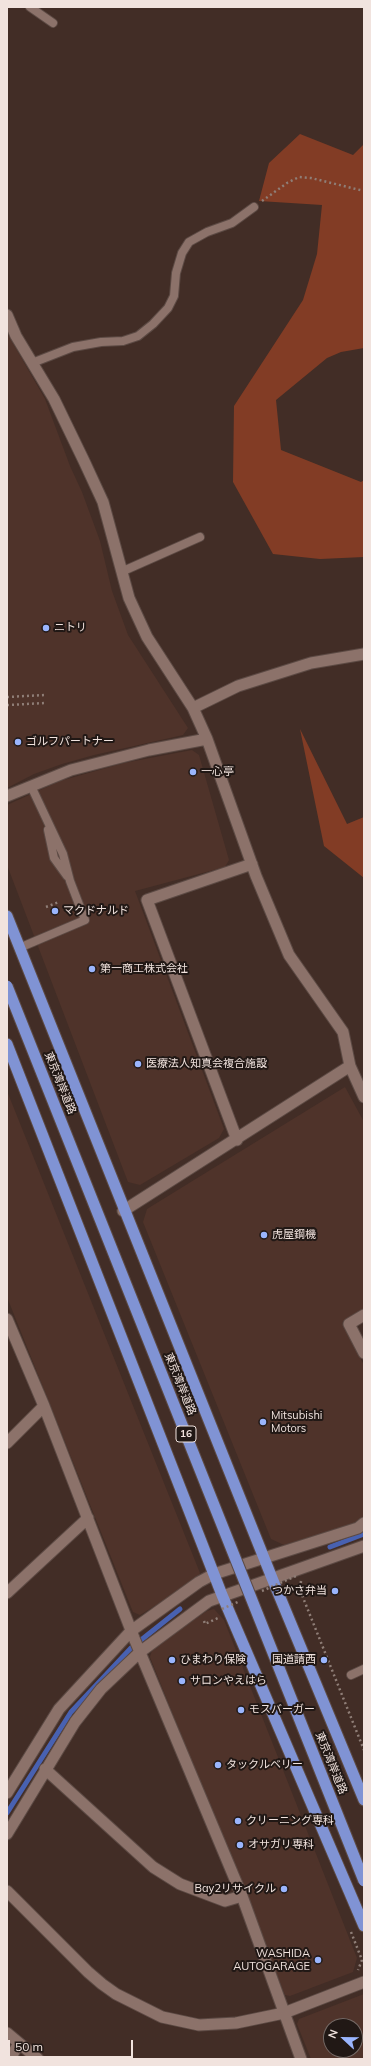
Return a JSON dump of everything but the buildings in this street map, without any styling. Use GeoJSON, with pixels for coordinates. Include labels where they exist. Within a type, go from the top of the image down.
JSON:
{"type":"FeatureCollection","features":[{"type":"Feature","properties":{"kind":"highway","name":"東京湾岸道路"},"geometry":{"type":"LineString","coordinates":[[7,916],[264,1559],[364,1800]]}},
{"type":"Feature","properties":{"kind":"highway","name":"東京湾岸道路"},"geometry":{"type":"LineString","coordinates":[[7,986],[364,1881]]}},
{"type":"Feature","properties":{"kind":"highway","name":"16"},"geometry":{"type":"LineString","coordinates":[[7,1044],[222,1595],[364,1926]]}},
{"type":"Feature","properties":{"kind":"highway","name":"16"},"geometry":{"type":"LineString","coordinates":[[7,1060],[202,1555],[214,1574]]}},
{"type":"Feature","properties":{"kind":"street"},"geometry":{"type":"LineString","coordinates":[[7,315],[16,336],[54,399],[103,502],[129,598],[147,637],[193,708],[207,739],[252,864],[289,955],[343,1032],[350,1066],[364,1097]]}},
{"type":"Feature","properties":{"kind":"street"},"geometry":{"type":"LineString","coordinates":[[193,708],[238,686],[312,663],[364,654]]}},
{"type":"Feature","properties":{"kind":"street"},"geometry":{"type":"LineString","coordinates":[[7,796],[78,768],[149,750],[207,739]]}},
{"type":"Feature","properties":{"kind":"street"},"geometry":{"type":"LineString","coordinates":[[237,1140],[147,900],[252,864]]}},
{"type":"Feature","properties":{"kind":"street"},"geometry":{"type":"LineString","coordinates":[[124,1211],[237,1140],[350,1066]]}},
{"type":"Feature","properties":{"kind":"street"},"geometry":{"type":"LineString","coordinates":[[364,1315],[349,1324],[364,1352]]}},
{"type":"Feature","properties":{"kind":"street"},"geometry":{"type":"LineString","coordinates":[[7,1319],[44,1406],[136,1642],[242,1896],[301,2059]]}},
{"type":"Feature","properties":{"kind":"street"},"geometry":{"type":"LineString","coordinates":[[7,1443],[44,1406]]}},
{"type":"Feature","properties":{"kind":"street"},"geometry":{"type":"LineString","coordinates":[[7,1593],[88,1518]]}},
{"type":"Feature","properties":{"kind":"street"},"geometry":{"type":"LineString","coordinates":[[7,1794],[59,1709],[136,1642],[187,1591],[214,1574],[358,1528],[364,1523]]}},
{"type":"Feature","properties":{"kind":"street"},"geometry":{"type":"LineString","coordinates":[[7,1834],[45,1769],[75,1722],[102,1689],[136,1642],[222,1595],[364,1546]]}},
{"type":"Feature","properties":{"kind":"street"},"geometry":{"type":"LineString","coordinates":[[45,1769],[153,1867],[180,1884],[225,1901],[242,1896]]}},
{"type":"Feature","properties":{"kind":"street"},"geometry":{"type":"LineString","coordinates":[[7,1891],[88,1972],[102,1984],[116,1994],[162,2017],[199,2025],[236,2023],[284,2013],[364,1982]]}},
{"type":"Feature","properties":{"kind":"street"},"geometry":{"type":"LineString","coordinates":[[7,2032],[38,2059]]}},
{"type":"Feature","properties":{"kind":"street"},"geometry":{"type":"LineString","coordinates":[[10,2059],[19,2044]]}},
{"type":"Feature","properties":{"kind":"lane"},"geometry":{"type":"LineString","coordinates":[[30,7],[53,23]]}},
{"type":"Feature","properties":{"kind":"lane"},"geometry":{"type":"LineString","coordinates":[[32,363],[73,347],[101,342],[123,341],[138,336],[153,324],[168,308],[174,296],[176,273],[182,253],[189,242],[207,232],[232,223],[254,207]]}},
{"type":"Feature","properties":{"kind":"lane"},"geometry":{"type":"LineString","coordinates":[[122,572],[200,537]]}},
{"type":"Feature","properties":{"kind":"lane"},"geometry":{"type":"LineString","coordinates":[[19,948],[85,920],[70,882],[63,854],[30,786]]}},
{"type":"Feature","properties":{"kind":"lane"},"geometry":{"type":"LineString","coordinates":[[351,1675],[364,1669]]}},
{"type":"Feature","properties":{"kind":"path"},"geometry":{"type":"LineString","coordinates":[[254,207],[287,183],[299,177],[311,178],[364,191]]}},
{"type":"Feature","properties":{"kind":"path"},"geometry":{"type":"LineString","coordinates":[[7,697],[45,695]]}},
{"type":"Feature","properties":{"kind":"path"},"geometry":{"type":"LineString","coordinates":[[7,705],[46,703]]}},
{"type":"Feature","properties":{"kind":"path"},"geometry":{"type":"LineString","coordinates":[[46,907],[59,902]]}},
{"type":"Feature","properties":{"kind":"path"},"geometry":{"type":"LineString","coordinates":[[301,1580],[300,1590],[364,1750]]}},
{"type":"Feature","properties":{"kind":"path"},"geometry":{"type":"LineString","coordinates":[[217,1610],[221,1613]]}},
{"type":"Feature","properties":{"kind":"path"},"geometry":{"type":"LineString","coordinates":[[203,1617],[205,1624],[224,1615]]}},
{"type":"Feature","properties":{"kind":"path"},"geometry":{"type":"LineString","coordinates":[[350,1931],[362,1960],[356,1974]]}},
{"type":"Feature","properties":{"kind":"shaded area"},"geometry":{"type":"Polygon","coordinates":[[[300,134],[353,155],[364,144],[364,348],[341,352],[327,358],[276,400],[281,450],[361,482],[364,480],[364,557],[320,559],[273,554],[233,482],[234,406],[303,300],[317,254],[322,205],[259,201],[269,163],[300,134]]]}},
{"type":"Feature","properties":{"kind":"shaded area"},"geometry":{"type":"Polygon","coordinates":[[[7,333],[45,399],[100,541],[112,591],[128,635],[188,728],[183,735],[94,755],[62,764],[34,774],[7,788],[7,333]]]}},
{"type":"Feature","properties":{"kind":"shaded area"},"geometry":{"type":"Polygon","coordinates":[[[300,729],[347,824],[364,817],[364,878],[324,846],[300,729]]]}},
{"type":"Feature","properties":{"kind":"shaded area"},"geometry":{"type":"Polygon","coordinates":[[[192,750],[199,755],[229,860],[225,867],[135,891],[224,1129],[219,1138],[140,1185],[128,1182],[7,865],[7,805],[60,781],[124,763],[192,750]]]}},
{"type":"Feature","properties":{"kind":"shaded area"},"geometry":{"type":"Polygon","coordinates":[[[345,1087],[364,1122],[364,1309],[342,1323],[364,1365],[364,1516],[354,1523],[284,1545],[271,1539],[143,1222],[147,1209],[345,1087]]]}},
{"type":"Feature","properties":{"kind":"shaded area"},"geometry":{"type":"Polygon","coordinates":[[[7,1091],[200,1573],[196,1581],[140,1615],[133,1612],[7,1297],[7,1091]]]}},
{"type":"Feature","properties":{"kind":"shaded area"},"geometry":{"type":"Polygon","coordinates":[[[214,1609],[224,1620],[357,1958],[353,1972],[290,1996],[285,1995],[150,1657],[153,1647],[207,1611],[214,1609]]]}},
{"type":"Feature","properties":{"kind":"shaded area"},"geometry":{"type":"Polygon","coordinates":[[[364,1994],[364,2059],[311,2059],[297,2024],[299,2019],[364,1994]]]}},
{"type":"Feature","properties":{"kind":"waterway"},"geometry":{"type":"LineString","coordinates":[[330,1547],[364,1534]]}},
{"type":"Feature","properties":{"kind":"waterway"},"geometry":{"type":"LineString","coordinates":[[7,1813],[71,1712],[131,1648],[180,1609]]}},
{"type":"Feature","properties":{"kind":"place","name":"ニトリ"},"geometry":{"type":"Point","coordinates":[46,628]}},
{"type":"Feature","properties":{"kind":"place","name":"ゴルフパートナー"},"geometry":{"type":"Point","coordinates":[18,742]}},
{"type":"Feature","properties":{"kind":"place","name":"一心亭"},"geometry":{"type":"Point","coordinates":[193,772]}},
{"type":"Feature","properties":{"kind":"place","name":"マクドナルド"},"geometry":{"type":"Point","coordinates":[55,911]}},
{"type":"Feature","properties":{"kind":"place","name":"第一商工株式会社"},"geometry":{"type":"Point","coordinates":[92,969]}},
{"type":"Feature","properties":{"kind":"place","name":"医療法人知真会複合施設"},"geometry":{"type":"Point","coordinates":[138,1064]}},
{"type":"Feature","properties":{"kind":"place","name":"虎屋鋼機"},"geometry":{"type":"Point","coordinates":[264,1235]}},
{"type":"Feature","properties":{"kind":"place","name":"Mitsubishi Motors"},"geometry":{"type":"Point","coordinates":[263,1422]}},
{"type":"Feature","properties":{"kind":"place","name":"つかさ弁当"},"geometry":{"type":"Point","coordinates":[335,1591]}},
{"type":"Feature","properties":{"kind":"place","name":"ひまわり保険"},"geometry":{"type":"Point","coordinates":[172,1660]}},
{"type":"Feature","properties":{"kind":"place","name":"国道請西"},"geometry":{"type":"Point","coordinates":[324,1660]}},
{"type":"Feature","properties":{"kind":"place","name":"サロンやえはら"},"geometry":{"type":"Point","coordinates":[182,1681]}},
{"type":"Feature","properties":{"kind":"place","name":"モスバーガー"},"geometry":{"type":"Point","coordinates":[241,1710]}},
{"type":"Feature","properties":{"kind":"place","name":"タックルベリー"},"geometry":{"type":"Point","coordinates":[218,1765]}},
{"type":"Feature","properties":{"kind":"place","name":"クリーニング専科"},"geometry":{"type":"Point","coordinates":[238,1821]}},
{"type":"Feature","properties":{"kind":"place","name":"オサガリ専科"},"geometry":{"type":"Point","coordinates":[240,1845]}},
{"type":"Feature","properties":{"kind":"place","name":"Bay2リサイクル"},"geometry":{"type":"Point","coordinates":[284,1889]}},
{"type":"Feature","properties":{"kind":"place","name":"WASHIDA AUTOGARAGE"},"geometry":{"type":"Point","coordinates":[318,1960]}}]}
